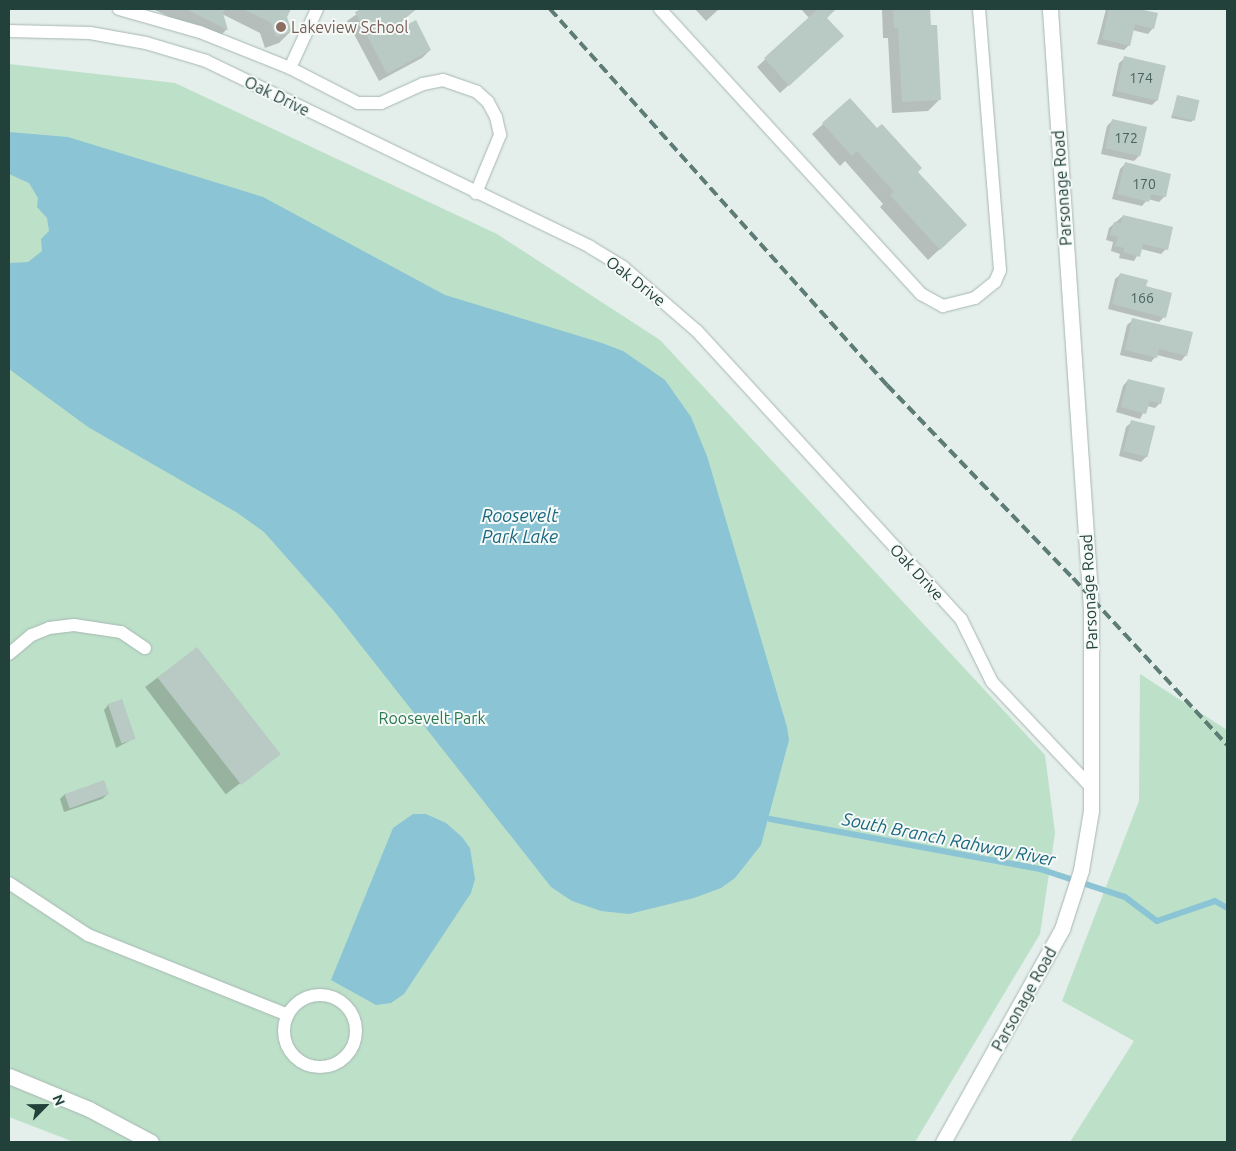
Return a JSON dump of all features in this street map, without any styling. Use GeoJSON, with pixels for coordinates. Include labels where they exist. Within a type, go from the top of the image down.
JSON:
{"type":"FeatureCollection","features":[{"type":"Feature","properties":{"kind":"street","name":"Parsonage Road"},"geometry":{"type":"LineString","coordinates":[[943,1142],[1043,967],[1074,894],[1081,870],[1092,788],[1091,592],[1050,9]]}},
{"type":"Feature","properties":{"kind":"street"},"geometry":{"type":"LineString","coordinates":[[9,1076],[89,1109],[151,1142]]}},
{"type":"Feature","properties":{"kind":"lane"},"geometry":{"type":"LineString","coordinates":[[119,9],[200,32],[290,68],[358,103],[368,105],[381,103],[423,84],[443,80],[477,92],[492,110],[500,135],[476,193]]}},
{"type":"Feature","properties":{"kind":"lane"},"geometry":{"type":"LineString","coordinates":[[290,68],[317,9]]}},
{"type":"Feature","properties":{"kind":"lane"},"geometry":{"type":"LineString","coordinates":[[660,9],[922,294],[943,306],[976,298],[995,282],[1000,270],[979,9]]}},
{"type":"Feature","properties":{"kind":"lane","name":"Oak Drive"},"geometry":{"type":"LineString","coordinates":[[9,31],[90,33],[146,43],[206,61],[590,247],[623,267],[697,331],[961,619],[992,682],[1092,788]]}},
{"type":"Feature","properties":{"kind":"lane"},"geometry":{"type":"LineString","coordinates":[[9,654],[32,635],[49,628],[74,625],[121,632],[145,648]]}},
{"type":"Feature","properties":{"kind":"lane"},"geometry":{"type":"LineString","coordinates":[[9,883],[88,935],[288,1014]]}},
{"type":"Feature","properties":{"kind":"lane"},"geometry":{"type":"LineString","coordinates":[[328,996],[348,1009],[354,1020],[354,1044],[339,1062],[328,1067],[305,1064],[288,1049],[284,1038],[288,1014],[305,998],[328,996]]}},
{"type":"Feature","properties":{"kind":"green space","name":"Roosevelt Park"},"geometry":{"type":"Polygon","coordinates":[[[9,64],[175,83],[497,234],[660,340],[1045,755],[1055,833],[1040,934],[915,1142],[74,1142],[9,1117],[9,64]]]}},
{"type":"Feature","properties":{"kind":"green space"},"geometry":{"type":"Polygon","coordinates":[[[1140,674],[1227,730],[1227,1142],[1070,1142],[1134,1041],[1062,1001],[1139,801],[1140,674]]]}},
{"type":"Feature","properties":{"kind":"water","name":"Roosevelt Park Lake"},"geometry":{"type":"Polygon","coordinates":[[[9,132],[68,137],[263,197],[445,295],[623,351],[665,380],[691,417],[707,456],[787,727],[789,740],[761,845],[735,878],[721,888],[694,898],[629,914],[601,911],[572,901],[551,887],[333,610],[264,532],[236,512],[88,427],[9,369],[9,263],[28,262],[42,251],[41,239],[49,231],[47,218],[37,207],[38,198],[29,183],[9,174],[9,132]]]}},
{"type":"Feature","properties":{"kind":"water"},"geometry":{"type":"Polygon","coordinates":[[[413,814],[426,814],[446,823],[462,837],[470,848],[475,879],[471,893],[404,994],[391,1003],[376,1005],[331,980],[393,828],[413,814]]]}},
{"type":"Feature","properties":{"kind":"building"},"geometry":{"type":"Polygon","coordinates":[[[186,9],[225,9],[223,13],[228,30],[186,9]]]}},
{"type":"Feature","properties":{"kind":"building","name":"Lakeview School"},"geometry":{"type":"Polygon","coordinates":[[[243,9],[291,9],[287,17],[292,32],[276,37],[271,23],[243,9]]]}},
{"type":"Feature","properties":{"kind":"building"},"geometry":{"type":"Polygon","coordinates":[[[361,9],[417,9],[400,21],[403,27],[416,20],[431,50],[387,74],[355,12],[361,9]]]}},
{"type":"Feature","properties":{"kind":"building"},"geometry":{"type":"Polygon","coordinates":[[[818,9],[836,9],[827,18],[844,36],[789,86],[764,58],[818,9]]]}},
{"type":"Feature","properties":{"kind":"building"},"geometry":{"type":"Polygon","coordinates":[[[893,9],[930,9],[931,25],[937,25],[941,100],[902,102],[898,28],[894,28],[893,9]]]}},
{"type":"Feature","properties":{"kind":"building"},"geometry":{"type":"Polygon","coordinates":[[[1109,9],[1139,9],[1158,13],[1154,29],[1135,24],[1130,46],[1102,39],[1109,9]]]}},
{"type":"Feature","properties":{"kind":"building"},"geometry":{"type":"Polygon","coordinates":[[[1124,56],[1166,66],[1158,101],[1116,91],[1124,56]]]}},
{"type":"Feature","properties":{"kind":"building"},"geometry":{"type":"Polygon","coordinates":[[[1177,95],[1199,100],[1195,121],[1172,115],[1177,95]]]}},
{"type":"Feature","properties":{"kind":"building"},"geometry":{"type":"Polygon","coordinates":[[[850,98],[877,128],[882,124],[922,168],[918,172],[967,225],[940,250],[890,195],[894,192],[857,151],[852,156],[822,123],[850,98]]]}},
{"type":"Feature","properties":{"kind":"building"},"geometry":{"type":"Polygon","coordinates":[[[1112,119],[1147,127],[1140,156],[1105,148],[1112,119]]]}},
{"type":"Feature","properties":{"kind":"building"},"geometry":{"type":"Polygon","coordinates":[[[1125,162],[1171,174],[1166,197],[1151,194],[1149,202],[1117,194],[1125,162]]]}},
{"type":"Feature","properties":{"kind":"building"},"geometry":{"type":"Polygon","coordinates":[[[1123,215],[1173,227],[1168,250],[1143,244],[1140,257],[1123,252],[1124,248],[1115,246],[1118,237],[1110,235],[1114,222],[1121,223],[1123,215]]]}},
{"type":"Feature","properties":{"kind":"building"},"geometry":{"type":"Polygon","coordinates":[[[1120,273],[1148,280],[1146,286],[1172,293],[1166,318],[1112,304],[1120,273]]]}},
{"type":"Feature","properties":{"kind":"building"},"geometry":{"type":"Polygon","coordinates":[[[1132,318],[1193,332],[1187,356],[1159,349],[1157,358],[1125,350],[1132,318]]]}},
{"type":"Feature","properties":{"kind":"building"},"geometry":{"type":"Polygon","coordinates":[[[1128,379],[1165,388],[1161,404],[1150,401],[1146,414],[1121,407],[1128,379]]]}},
{"type":"Feature","properties":{"kind":"building"},"geometry":{"type":"Polygon","coordinates":[[[1131,420],[1155,426],[1148,457],[1123,451],[1131,420]]]}},
{"type":"Feature","properties":{"kind":"building"},"geometry":{"type":"Polygon","coordinates":[[[197,647],[281,754],[241,785],[158,678],[197,647]]]}},
{"type":"Feature","properties":{"kind":"building"},"geometry":{"type":"Polygon","coordinates":[[[122,699],[136,739],[121,744],[108,704],[122,699]]]}},
{"type":"Feature","properties":{"kind":"building"},"geometry":{"type":"Polygon","coordinates":[[[104,780],[109,794],[70,808],[65,794],[104,780]]]}},
{"type":"Feature","properties":{"kind":"waterway","name":"South Branch Rahway River"},"geometry":{"type":"LineString","coordinates":[[770,819],[1040,869],[1125,897],[1157,921],[1215,901],[1227,908]]}},
{"type":"Feature","properties":{"kind":"railway"},"geometry":{"type":"LineString","coordinates":[[550,9],[887,385],[1073,578],[1227,745]]}},
{"type":"Feature","properties":{"kind":"place","name":"Lakeview School"},"geometry":{"type":"Point","coordinates":[281,27]}}]}
